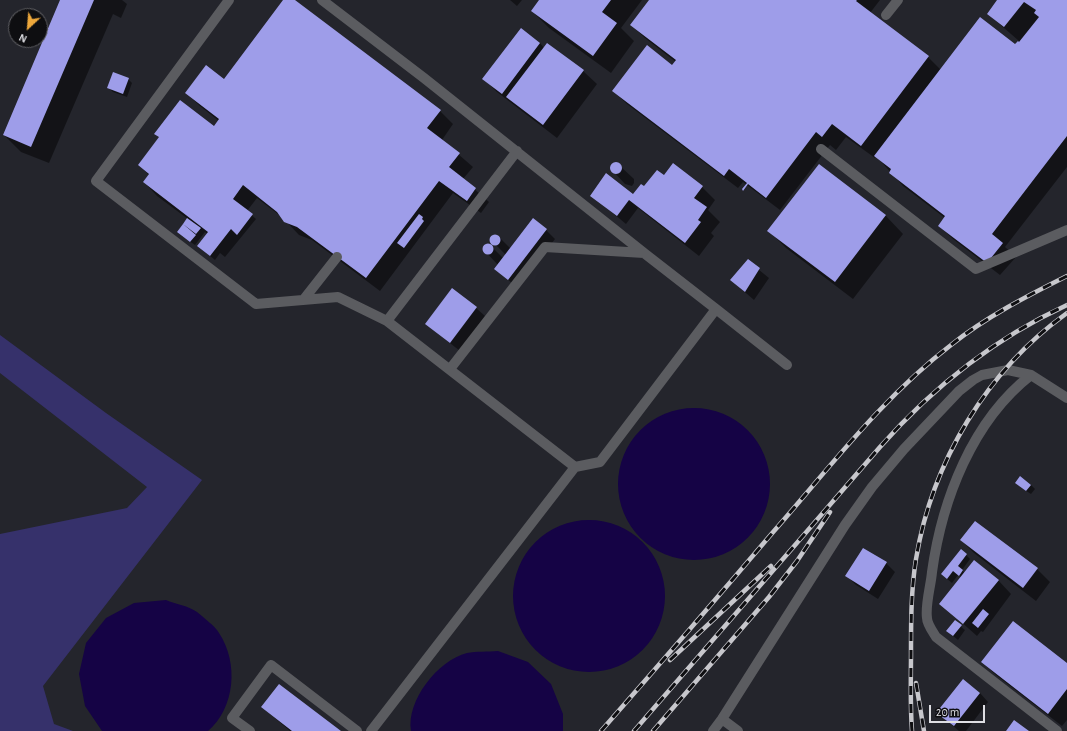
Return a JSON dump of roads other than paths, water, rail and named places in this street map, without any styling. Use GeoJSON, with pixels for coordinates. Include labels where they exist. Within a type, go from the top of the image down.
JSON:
{"type":"FeatureCollection","features":[{"type":"Feature","properties":{"kind":"lane"},"geometry":{"type":"LineString","coordinates":[[230,0],[96,181],[256,304],[338,297],[387,321],[575,467]]}},
{"type":"Feature","properties":{"kind":"lane"},"geometry":{"type":"LineString","coordinates":[[322,0],[517,151],[787,365]]}},
{"type":"Feature","properties":{"kind":"lane"},"geometry":{"type":"LineString","coordinates":[[886,15],[898,0]]}},
{"type":"Feature","properties":{"kind":"lane"},"geometry":{"type":"LineString","coordinates":[[821,149],[976,269],[1067,230]]}},
{"type":"Feature","properties":{"kind":"lane"},"geometry":{"type":"LineString","coordinates":[[387,321],[517,151]]}},
{"type":"Feature","properties":{"kind":"lane"},"geometry":{"type":"LineString","coordinates":[[450,369],[545,247],[644,253]]}},
{"type":"Feature","properties":{"kind":"lane"},"geometry":{"type":"LineString","coordinates":[[304,299],[337,257]]}},
{"type":"Feature","properties":{"kind":"lane"},"geometry":{"type":"LineString","coordinates":[[371,731],[575,467],[600,462],[716,309]]}},
{"type":"Feature","properties":{"kind":"lane"},"geometry":{"type":"LineString","coordinates":[[713,731],[845,525],[872,487],[904,449],[959,391],[973,380],[989,373],[1005,370],[1031,375],[1067,398]]}},
{"type":"Feature","properties":{"kind":"lane"},"geometry":{"type":"LineString","coordinates":[[1031,375],[1016,386],[995,410],[960,471],[947,503],[936,543],[926,619],[936,637],[1057,731]]}},
{"type":"Feature","properties":{"kind":"lane"},"geometry":{"type":"LineString","coordinates":[[250,731],[232,718],[271,665],[357,731]]}},
{"type":"Feature","properties":{"kind":"lane"},"geometry":{"type":"LineString","coordinates":[[722,719],[738,731]]}},
{"type":"Feature","properties":{"kind":"railway"},"geometry":{"type":"LineString","coordinates":[[601,731],[858,434],[903,387],[926,365],[978,325],[1022,299],[1067,276]]}},
{"type":"Feature","properties":{"kind":"railway"},"geometry":{"type":"LineString","coordinates":[[634,731],[880,447],[921,404],[943,384],[990,349],[1040,318],[1067,305]]}},
{"type":"Feature","properties":{"kind":"railway"},"geometry":{"type":"LineString","coordinates":[[912,731],[911,629],[913,582],[916,559],[924,523],[935,488],[950,454],[968,421],[988,390],[1012,362],[1038,336],[1067,313]]}},
{"type":"Feature","properties":{"kind":"railway"},"geometry":{"type":"LineString","coordinates":[[653,731],[769,597],[797,561],[830,512]]}},
{"type":"Feature","properties":{"kind":"railway"},"geometry":{"type":"LineString","coordinates":[[670,660],[771,566]]}},
{"type":"Feature","properties":{"kind":"railway"},"geometry":{"type":"LineString","coordinates":[[916,683],[924,731]]}}]}
